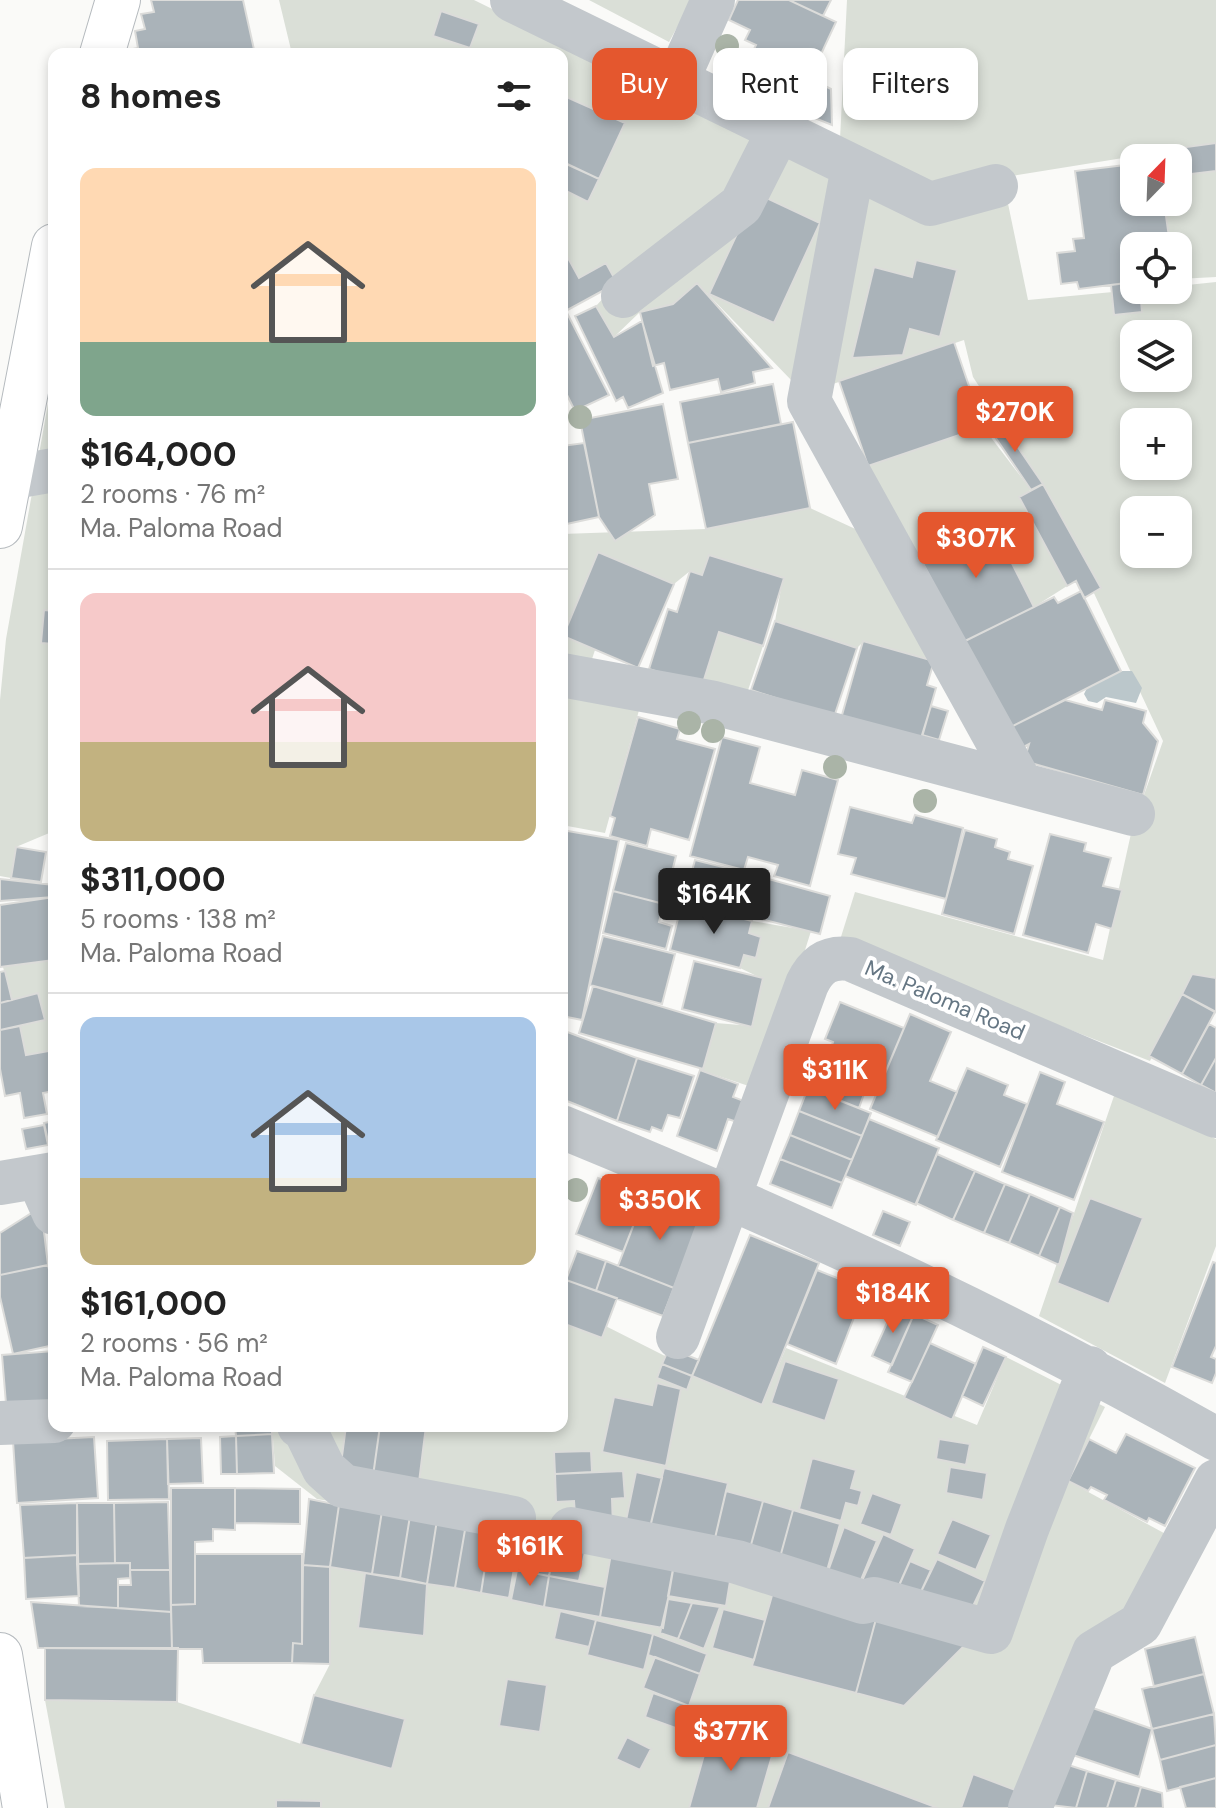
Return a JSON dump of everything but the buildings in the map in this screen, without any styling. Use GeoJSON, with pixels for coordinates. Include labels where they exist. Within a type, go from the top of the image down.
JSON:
{"type":"FeatureCollection","features":[{"type":"Feature","properties":{"kind":"main road"},"geometry":{"type":"LineString","coordinates":[[104,48],[118,0]]}},
{"type":"Feature","properties":{"kind":"main road"},"geometry":{"type":"LineString","coordinates":[[0,526],[48,276]]}},
{"type":"Feature","properties":{"kind":"main road"},"geometry":{"type":"LineString","coordinates":[[0,1655],[25,1808]]}},
{"type":"Feature","properties":{"kind":"street"},"geometry":{"type":"LineString","coordinates":[[512,0],[610,48]]}},
{"type":"Feature","properties":{"kind":"street"},"geometry":{"type":"LineString","coordinates":[[692,48],[713,0]]}},
{"type":"Feature","properties":{"kind":"street"},"geometry":{"type":"LineString","coordinates":[[697,91],[930,204],[996,186]]}},
{"type":"Feature","properties":{"kind":"street"},"geometry":{"type":"LineString","coordinates":[[623,296],[741,205],[779,130]]}},
{"type":"Feature","properties":{"kind":"street"},"geometry":{"type":"LineString","coordinates":[[853,167],[809,401],[1021,784]]}},
{"type":"Feature","properties":{"kind":"street"},"geometry":{"type":"LineString","coordinates":[[8,478],[48,471]]}},
{"type":"Feature","properties":{"kind":"street"},"geometry":{"type":"LineString","coordinates":[[568,676],[714,703],[1133,814]]}},
{"type":"Feature","properties":{"kind":"street","name":"Ma. Paloma Road"},"geometry":{"type":"LineString","coordinates":[[678,1337],[807,984],[813,970],[837,957],[850,959],[1216,1116]]}},
{"type":"Feature","properties":{"kind":"street"},"geometry":{"type":"LineString","coordinates":[[568,1129],[729,1196],[957,1301],[1090,1368],[1216,1439]]}},
{"type":"Feature","properties":{"kind":"street"},"geometry":{"type":"LineString","coordinates":[[571,1529],[737,1562],[863,1602],[874,1599],[991,1632],[1027,1529],[1090,1368]]}},
{"type":"Feature","properties":{"kind":"street"},"geometry":{"type":"LineString","coordinates":[[0,1423],[48,1421]]}},
{"type":"Feature","properties":{"kind":"street"},"geometry":{"type":"LineString","coordinates":[[306,1432],[324,1469],[343,1486],[514,1518]]}},
{"type":"Feature","properties":{"kind":"street"},"geometry":{"type":"LineString","coordinates":[[1030,1808],[1094,1652],[1140,1624],[1216,1481]]}},
{"type":"Feature","properties":{"kind":"shaded area"},"geometry":{"type":"Polygon","coordinates":[[[279,0],[474,0],[592,58],[592,120],[697,120],[697,110],[844,182],[794,383],[697,283],[673,304],[640,312],[614,337],[596,306],[617,283],[606,263],[579,278],[568,258],[568,48],[291,48],[279,0]]]}},
{"type":"Feature","properties":{"kind":"shaded area"},"geometry":{"type":"Polygon","coordinates":[[[589,0],[692,0],[669,42],[589,0]]]}},
{"type":"Feature","properties":{"kind":"shaded area"},"geometry":{"type":"Polygon","coordinates":[[[847,0],[1216,0],[1216,143],[1192,147],[1192,144],[1120,144],[1120,158],[937,188],[840,139],[843,79],[843,120],[978,120],[978,48],[845,48],[847,0]]]}},
{"type":"Feature","properties":{"kind":"shaded area"},"geometry":{"type":"Polygon","coordinates":[[[1216,148],[1216,277],[1192,278],[1192,232],[1145,232],[1144,216],[1192,216],[1192,153],[1216,148]]]}},
{"type":"Feature","properties":{"kind":"shaded area"},"geometry":{"type":"Polygon","coordinates":[[[854,189],[1006,194],[1028,300],[1120,291],[1120,304],[1192,304],[1192,285],[1216,282],[1216,977],[1192,975],[1150,1061],[840,940],[855,892],[1103,960],[1132,829],[1163,741],[1043,484],[973,377],[964,340],[815,390],[854,189]]]}},
{"type":"Feature","properties":{"kind":"shaded area"},"geometry":{"type":"Polygon","coordinates":[[[48,404],[48,834],[16,847],[11,878],[0,876],[0,700],[6,639],[48,404]]]}},
{"type":"Feature","properties":{"kind":"shaded area"},"geometry":{"type":"Polygon","coordinates":[[[983,427],[1031,490],[1019,497],[1067,586],[1034,607],[988,518],[918,554],[868,466],[983,427]]]}},
{"type":"Feature","properties":{"kind":"shaded area"},"geometry":{"type":"Polygon","coordinates":[[[810,508],[864,533],[934,661],[864,641],[857,648],[775,621],[783,578],[709,555],[702,575],[690,571],[674,584],[599,552],[568,624],[568,534],[706,529],[810,508]]]}},
{"type":"Feature","properties":{"kind":"shaded area"},"geometry":{"type":"Polygon","coordinates":[[[719,632],[763,646],[745,699],[702,686],[719,632]]]}},
{"type":"Feature","properties":{"kind":"shaded area"},"geometry":{"type":"Polygon","coordinates":[[[568,638],[595,650],[590,665],[568,661],[568,638]]]}},
{"type":"Feature","properties":{"kind":"shaded area"},"geometry":{"type":"Polygon","coordinates":[[[1121,671],[1132,671],[1142,688],[1136,703],[1106,697],[1097,703],[1088,701],[1084,694],[1087,688],[1121,671]]]}},
{"type":"Feature","properties":{"kind":"shaded area"},"geometry":{"type":"Polygon","coordinates":[[[568,691],[641,703],[605,833],[568,826],[568,691]]]}},
{"type":"Feature","properties":{"kind":"shaded area"},"geometry":{"type":"Polygon","coordinates":[[[752,921],[811,931],[761,1090],[700,1070],[716,1023],[752,1026],[763,979],[740,968],[744,955],[756,958],[761,937],[749,933],[752,921]]]}},
{"type":"Feature","properties":{"kind":"shaded area"},"geometry":{"type":"Polygon","coordinates":[[[48,961],[48,1051],[26,1055],[20,1026],[45,1020],[12,1000],[3,967],[48,961]]]}},
{"type":"Feature","properties":{"kind":"shaded area"},"geometry":{"type":"Polygon","coordinates":[[[1115,1093],[1216,1139],[1216,1246],[1165,1383],[1039,1316],[1115,1093]]]}},
{"type":"Feature","properties":{"kind":"shaded area"},"geometry":{"type":"Polygon","coordinates":[[[568,1307],[762,1405],[786,1348],[977,1425],[1006,1357],[1105,1407],[1068,1481],[1197,1551],[1107,1652],[1048,1808],[65,1808],[45,1700],[177,1702],[301,1744],[391,1769],[405,1719],[314,1695],[330,1664],[330,1567],[509,1598],[519,1533],[317,1499],[275,1466],[272,1432],[568,1432],[568,1307]]]}}]}
